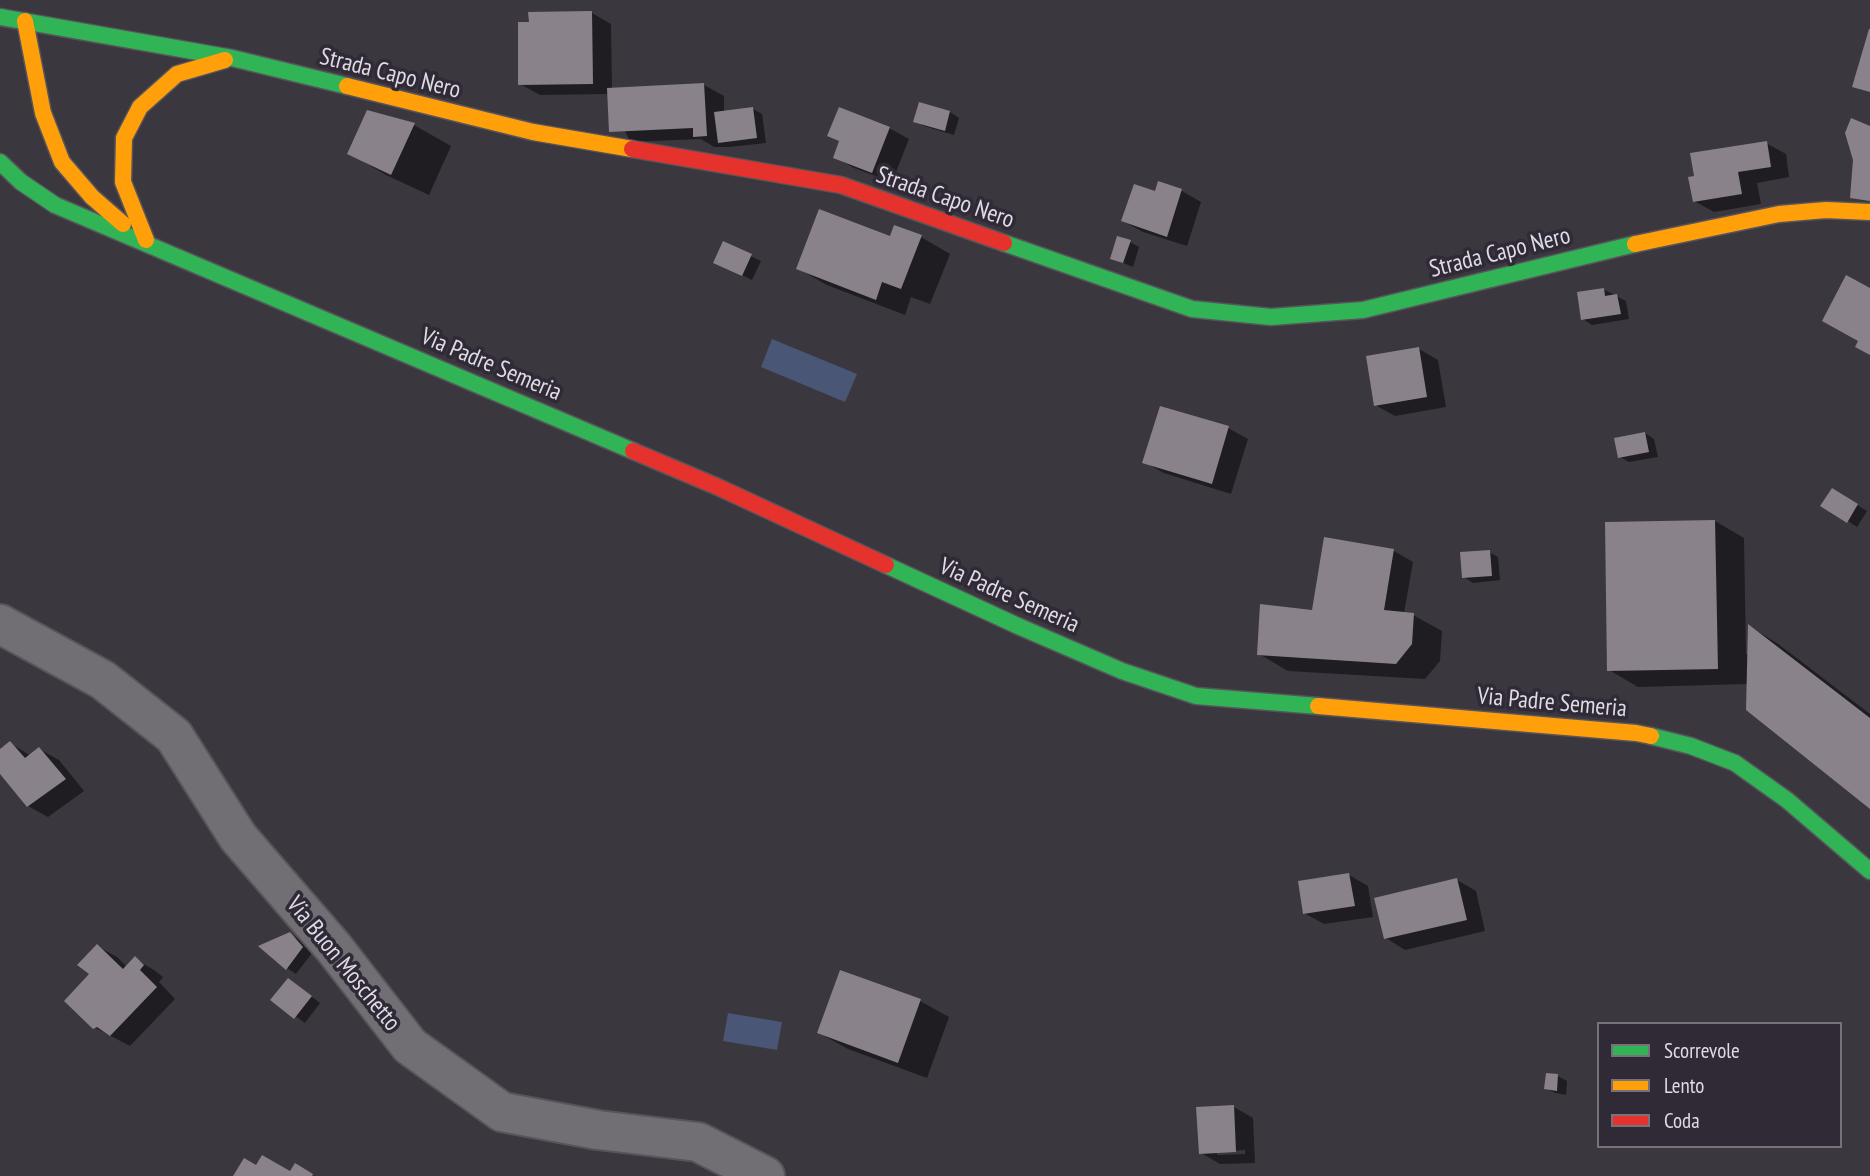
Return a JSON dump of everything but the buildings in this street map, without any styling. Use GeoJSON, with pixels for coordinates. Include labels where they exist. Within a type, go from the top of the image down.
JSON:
{"type":"FeatureCollection","features":[{"type":"Feature","properties":{"kind":"main road","name":"Strada Capo Nero"},"geometry":{"type":"LineString","coordinates":[[0,17],[232,58],[533,132],[841,185],[1192,309],[1271,317],[1363,310],[1671,235],[1779,214],[1826,210],[1870,212]]}},
{"type":"Feature","properties":{"kind":"main road"},"geometry":{"type":"LineString","coordinates":[[8,34],[25,21],[43,113],[62,162],[92,197],[148,246]]}},
{"type":"Feature","properties":{"kind":"main road"},"geometry":{"type":"LineString","coordinates":[[148,246],[124,182],[124,138],[140,107],[177,74],[232,58]]}},
{"type":"Feature","properties":{"kind":"main road","name":"Via Padre Semeria"},"geometry":{"type":"LineString","coordinates":[[0,162],[21,183],[55,205],[718,487],[1018,626],[1122,671],[1196,696],[1636,733],[1691,746],[1735,763],[1787,800],[1870,871]]}},
{"type":"Feature","properties":{"kind":"street","name":"Via Buon Moschetto"},"geometry":{"type":"LineString","coordinates":[[0,624],[103,680],[174,736],[238,837],[334,948],[410,1046],[502,1112],[598,1130],[698,1142],[765,1176]]}},
{"type":"Feature","properties":{"kind":"water"},"geometry":{"type":"Polygon","coordinates":[[[772,339],[857,374],[845,402],[761,367],[772,339]]]}},
{"type":"Feature","properties":{"kind":"water"},"geometry":{"type":"Polygon","coordinates":[[[728,1013],[782,1022],[777,1050],[723,1041],[728,1013]]]}},
{"type":"Feature","properties":{"kind":"traffic: fast"},"geometry":{"type":"LineString","coordinates":[[0,17],[232,58],[347,86]]}},
{"type":"Feature","properties":{"kind":"traffic: fast"},"geometry":{"type":"LineString","coordinates":[[0,162],[21,182],[55,205],[633,451]]}},
{"type":"Feature","properties":{"kind":"traffic: fast"},"geometry":{"type":"LineString","coordinates":[[1004,243],[1192,309],[1271,317],[1363,310],[1635,244]]}},
{"type":"Feature","properties":{"kind":"traffic: fast"},"geometry":{"type":"LineString","coordinates":[[886,565],[1122,671],[1196,696],[1318,706]]}},
{"type":"Feature","properties":{"kind":"traffic: fast"},"geometry":{"type":"LineString","coordinates":[[1651,736],[1691,746],[1735,763],[1787,800],[1870,871]]}},
{"type":"Feature","properties":{"kind":"traffic: slow"},"geometry":{"type":"LineString","coordinates":[[25,21],[43,113],[62,162],[92,197],[123,224]]}},
{"type":"Feature","properties":{"kind":"traffic: slow"},"geometry":{"type":"LineString","coordinates":[[146,240],[123,182],[124,138],[140,107],[177,74],[225,60]]}},
{"type":"Feature","properties":{"kind":"traffic: slow"},"geometry":{"type":"LineString","coordinates":[[347,86],[533,132],[632,149]]}},
{"type":"Feature","properties":{"kind":"traffic: slow"},"geometry":{"type":"LineString","coordinates":[[1635,244],[1779,214],[1826,210],[1870,212]]}},
{"type":"Feature","properties":{"kind":"traffic: slow"},"geometry":{"type":"LineString","coordinates":[[1318,706],[1651,736]]}},
{"type":"Feature","properties":{"kind":"traffic: jam"},"geometry":{"type":"LineString","coordinates":[[632,149],[841,185],[1004,243]]}},
{"type":"Feature","properties":{"kind":"traffic: jam"},"geometry":{"type":"LineString","coordinates":[[633,451],[886,565]]}}]}
